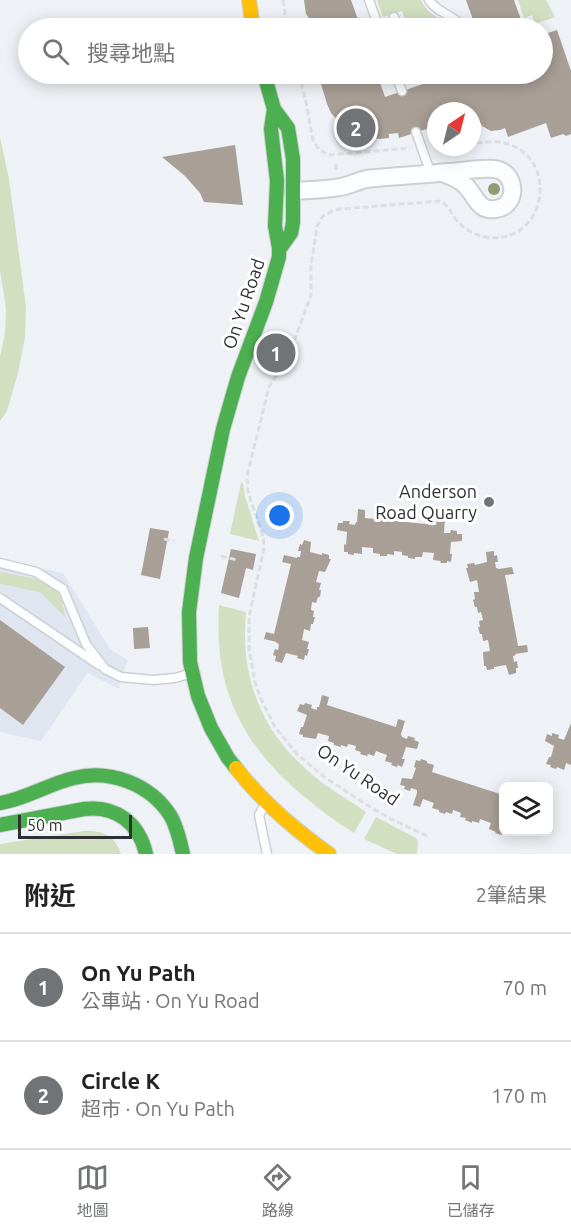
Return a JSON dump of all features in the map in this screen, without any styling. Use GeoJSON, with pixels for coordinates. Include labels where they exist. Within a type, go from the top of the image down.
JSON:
{"type":"FeatureCollection","features":[{"type":"Feature","properties":{"kind":"street"},"geometry":{"type":"LineString","coordinates":[[249,0],[252,18]]}},
{"type":"Feature","properties":{"kind":"street","name":"On Yu Road"},"geometry":{"type":"LineString","coordinates":[[267,84],[274,109],[288,128],[285,186],[291,233],[280,247],[272,282],[238,377],[222,433],[197,549],[188,627],[189,650],[198,696],[216,740],[228,759],[266,804],[329,854]]}},
{"type":"Feature","properties":{"kind":"street"},"geometry":{"type":"LineString","coordinates":[[285,186],[342,176],[362,180],[489,169],[500,171],[509,177],[513,188],[511,198],[499,209],[488,209],[478,204],[473,194],[461,181],[437,174]]}},
{"type":"Feature","properties":{"kind":"street"},"geometry":{"type":"LineString","coordinates":[[473,194],[472,188],[477,176],[489,169]]}},
{"type":"Feature","properties":{"kind":"street"},"geometry":{"type":"LineString","coordinates":[[0,803],[12,801],[81,776],[101,774],[121,778],[140,786],[157,799],[170,815],[183,854]]}},
{"type":"Feature","properties":{"kind":"street"},"geometry":{"type":"LineString","coordinates":[[0,825],[88,808],[105,810],[131,823],[143,840],[146,854]]}},
{"type":"Feature","properties":{"kind":"lane"},"geometry":{"type":"LineString","coordinates":[[369,0],[375,18]]}},
{"type":"Feature","properties":{"kind":"lane"},"geometry":{"type":"LineString","coordinates":[[429,0],[438,11],[451,18]]}},
{"type":"Feature","properties":{"kind":"lane"},"geometry":{"type":"LineString","coordinates":[[400,84],[402,91]]}},
{"type":"Feature","properties":{"kind":"lane"},"geometry":{"type":"LineString","coordinates":[[416,132],[437,174]]}},
{"type":"Feature","properties":{"kind":"lane"},"geometry":{"type":"LineString","coordinates":[[0,563],[36,572],[63,589],[86,644],[105,669]]}},
{"type":"Feature","properties":{"kind":"lane"},"geometry":{"type":"LineString","coordinates":[[0,598],[105,669],[121,677],[153,680],[175,678],[192,673]]}},
{"type":"Feature","properties":{"kind":"lane"},"geometry":{"type":"LineString","coordinates":[[266,804],[258,815],[268,853]]}},
{"type":"Feature","properties":{"kind":"path"},"geometry":{"type":"LineString","coordinates":[[282,0],[285,18]]}},
{"type":"Feature","properties":{"kind":"path"},"geometry":{"type":"LineString","coordinates":[[302,84],[313,140],[319,150],[330,155],[422,147]]}},
{"type":"Feature","properties":{"kind":"path"},"geometry":{"type":"LineString","coordinates":[[336,164],[336,171]]}},
{"type":"Feature","properties":{"kind":"path","name":"On Yu Road"},"geometry":{"type":"LineString","coordinates":[[323,216],[317,226],[311,266],[311,295],[289,355],[270,387],[246,476],[248,492],[264,542],[249,616],[251,666],[267,712],[275,727],[297,754],[323,776],[362,802],[427,836]]}},
{"type":"Feature","properties":{"kind":"path"},"geometry":{"type":"LineString","coordinates":[[164,539],[174,541]]}},
{"type":"Feature","properties":{"kind":"path"},"geometry":{"type":"LineString","coordinates":[[221,556],[237,560]]}},
{"type":"Feature","properties":{"kind":"shaded area"},"geometry":{"type":"Polygon","coordinates":[[[0,559],[63,573],[110,649],[128,660],[119,689],[87,673],[41,741],[0,732],[0,559]]]}},
{"type":"Feature","properties":{"kind":"green space"},"geometry":{"type":"Polygon","coordinates":[[[377,0],[421,0],[424,6],[439,18],[404,18],[402,11],[383,17],[377,0]]]}},
{"type":"Feature","properties":{"kind":"green space"},"geometry":{"type":"Polygon","coordinates":[[[518,0],[546,0],[555,17],[533,18],[532,15],[524,18],[518,0]]]}},
{"type":"Feature","properties":{"kind":"green space"},"geometry":{"type":"Polygon","coordinates":[[[0,137],[9,179],[26,307],[25,337],[18,373],[7,411],[0,421],[0,356],[5,334],[6,309],[0,270],[0,137]]]}},
{"type":"Feature","properties":{"kind":"green space"},"geometry":{"type":"Polygon","coordinates":[[[241,483],[243,483],[259,541],[230,534],[241,483]]]}},
{"type":"Feature","properties":{"kind":"green space"},"geometry":{"type":"Polygon","coordinates":[[[0,572],[47,581],[61,594],[65,617],[40,592],[0,584],[0,572]]]}},
{"type":"Feature","properties":{"kind":"green space"},"geometry":{"type":"Polygon","coordinates":[[[219,605],[246,612],[246,656],[250,678],[256,698],[276,736],[313,775],[366,812],[354,833],[295,789],[258,749],[244,728],[233,707],[226,684],[218,633],[219,605]]]}},
{"type":"Feature","properties":{"kind":"green space"},"geometry":{"type":"Polygon","coordinates":[[[376,817],[416,838],[417,854],[397,854],[364,839],[376,817]]]}},
{"type":"Feature","properties":{"kind":"green space"},"geometry":{"type":"Polygon","coordinates":[[[84,831],[107,835],[115,842],[121,854],[0,854],[0,844],[84,831]]]}},
{"type":"Feature","properties":{"kind":"building"},"geometry":{"type":"Polygon","coordinates":[[[304,0],[351,0],[357,18],[309,18],[306,14],[304,0]]]}},
{"type":"Feature","properties":{"kind":"building"},"geometry":{"type":"Polygon","coordinates":[[[466,0],[514,0],[520,18],[472,18],[466,0]]]}},
{"type":"Feature","properties":{"kind":"building"},"geometry":{"type":"Polygon","coordinates":[[[557,30],[571,71],[571,134],[551,138],[546,123],[508,137],[505,128],[491,131],[482,126],[481,102],[427,102],[427,129],[399,138],[398,133],[389,134],[389,138],[380,139],[361,136],[344,127],[331,113],[321,84],[380,84],[385,97],[423,84],[553,84],[553,31],[557,30]]]}},
{"type":"Feature","properties":{"kind":"building"},"geometry":{"type":"Polygon","coordinates":[[[235,145],[243,205],[204,202],[200,193],[185,176],[162,157],[235,145]]]}},
{"type":"Feature","properties":{"kind":"building"},"geometry":{"type":"Polygon","coordinates":[[[358,509],[365,510],[365,518],[436,525],[437,516],[445,517],[444,533],[450,533],[451,530],[457,531],[457,534],[462,534],[462,541],[451,542],[451,562],[447,561],[447,563],[433,560],[434,553],[423,552],[422,557],[415,557],[415,559],[402,555],[402,552],[394,551],[394,555],[380,556],[380,554],[373,553],[373,548],[362,547],[362,554],[348,554],[344,552],[347,532],[337,530],[338,523],[350,521],[349,524],[355,525],[358,509]]]}},
{"type":"Feature","properties":{"kind":"building"},"geometry":{"type":"Polygon","coordinates":[[[150,528],[169,531],[160,579],[141,575],[150,528]]]}},
{"type":"Feature","properties":{"kind":"building"},"geometry":{"type":"Polygon","coordinates":[[[304,540],[311,542],[310,552],[329,555],[331,559],[325,572],[319,571],[316,582],[321,583],[320,597],[316,603],[312,602],[311,610],[314,611],[313,617],[315,617],[310,631],[304,629],[302,640],[309,642],[307,656],[305,655],[304,660],[286,653],[282,663],[275,661],[276,656],[273,655],[275,649],[278,650],[279,644],[264,639],[266,632],[274,634],[291,564],[282,562],[284,555],[300,557],[301,551],[298,551],[304,540]]]}},
{"type":"Feature","properties":{"kind":"building"},"geometry":{"type":"Polygon","coordinates":[[[231,549],[256,554],[253,570],[246,568],[239,598],[221,593],[231,549]]]}},
{"type":"Feature","properties":{"kind":"building"},"geometry":{"type":"Polygon","coordinates":[[[494,551],[498,562],[495,562],[496,568],[512,567],[514,574],[505,575],[518,646],[527,645],[528,652],[513,656],[518,668],[516,668],[516,673],[509,675],[506,665],[487,670],[484,666],[483,652],[490,651],[488,640],[483,641],[482,634],[480,634],[479,621],[483,620],[473,600],[475,599],[474,592],[479,592],[477,580],[470,582],[466,568],[468,568],[467,564],[487,562],[486,552],[494,551]]]}},
{"type":"Feature","properties":{"kind":"building"},"geometry":{"type":"Polygon","coordinates":[[[0,620],[65,667],[23,725],[0,708],[0,620]]]}},
{"type":"Feature","properties":{"kind":"building"},"geometry":{"type":"Polygon","coordinates":[[[148,627],[150,648],[134,649],[133,628],[148,627]]]}},
{"type":"Feature","properties":{"kind":"building"},"geometry":{"type":"Polygon","coordinates":[[[322,695],[329,697],[327,705],[396,727],[398,719],[405,721],[402,737],[415,738],[414,740],[419,742],[417,749],[406,747],[402,767],[398,765],[397,767],[385,761],[387,755],[376,751],[374,756],[360,754],[361,752],[355,750],[356,746],[334,745],[328,741],[329,736],[318,733],[316,739],[303,737],[299,734],[307,715],[297,711],[300,704],[312,705],[311,708],[317,710],[322,695]]]}},
{"type":"Feature","properties":{"kind":"building"},"geometry":{"type":"Polygon","coordinates":[[[571,723],[571,765],[566,763],[564,770],[550,767],[551,765],[546,764],[554,746],[545,741],[547,734],[559,735],[558,738],[564,740],[571,723]]]}},
{"type":"Feature","properties":{"kind":"building"},"geometry":{"type":"Polygon","coordinates":[[[421,759],[434,765],[432,772],[499,794],[499,834],[489,829],[491,823],[480,819],[479,823],[472,821],[472,823],[460,817],[461,813],[453,810],[452,814],[439,812],[432,808],[434,803],[423,799],[420,807],[413,805],[417,790],[411,788],[410,791],[400,785],[402,778],[412,779],[416,760],[421,759]]]}},
{"type":"Feature","properties":{"kind":"traffic: fast"},"geometry":{"type":"LineString","coordinates":[[267,84],[274,109],[288,128],[293,159],[293,222],[291,233],[281,247]]}},
{"type":"Feature","properties":{"kind":"traffic: fast"},"geometry":{"type":"LineString","coordinates":[[236,768],[211,728],[198,696],[190,662],[189,612],[196,558],[223,429],[238,377],[266,302],[279,257],[275,226],[277,181],[271,129],[274,109]]}},
{"type":"Feature","properties":{"kind":"traffic: fast"},"geometry":{"type":"LineString","coordinates":[[0,803],[74,778],[88,776],[115,778],[140,787],[162,804],[175,824],[183,854]]}},
{"type":"Feature","properties":{"kind":"traffic: fast"},"geometry":{"type":"LineString","coordinates":[[0,825],[84,809],[106,810],[116,813],[132,825],[143,843],[146,854]]}},
{"type":"Feature","properties":{"kind":"traffic: slow"},"geometry":{"type":"LineString","coordinates":[[249,0],[252,18]]}},
{"type":"Feature","properties":{"kind":"traffic: slow"},"geometry":{"type":"LineString","coordinates":[[236,768],[279,814],[329,854]]}},
{"type":"Feature","properties":{"kind":"place","name":"Circle K"},"geometry":{"type":"Point","coordinates":[356,128]}},
{"type":"Feature","properties":{"kind":"place","name":"On Yu Path"},"geometry":{"type":"Point","coordinates":[276,353]}},
{"type":"Feature","properties":{"kind":"place","name":"Anderson Road Quarry"},"geometry":{"type":"Point","coordinates":[489,502]}}]}
